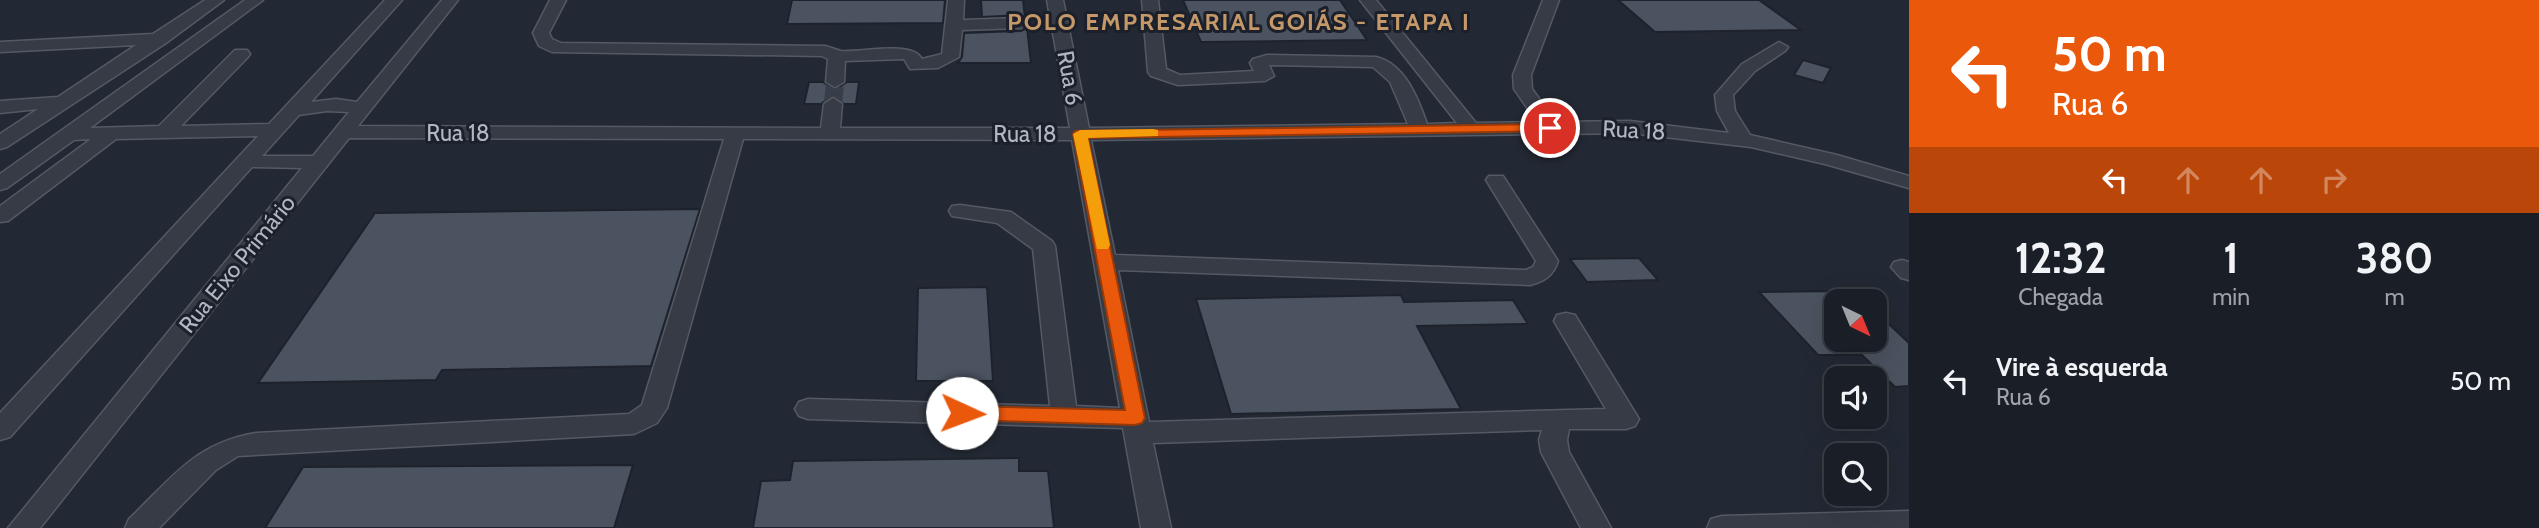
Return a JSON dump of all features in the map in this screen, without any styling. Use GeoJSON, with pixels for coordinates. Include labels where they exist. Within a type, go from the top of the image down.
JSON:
{"type":"FeatureCollection","features":[{"type":"Feature","properties":{"kind":"street"},"geometry":{"type":"LineString","coordinates":[[0,143],[216,0]]}},
{"type":"Feature","properties":{"kind":"street"},"geometry":{"type":"LineString","coordinates":[[0,184],[255,0]]}},
{"type":"Feature","properties":{"kind":"street"},"geometry":{"type":"LineString","coordinates":[[0,430],[394,0]]}},
{"type":"Feature","properties":{"kind":"street","name":"Rua Eixo Primário"},"geometry":{"type":"LineString","coordinates":[[23,528],[450,0]]}},
{"type":"Feature","properties":{"kind":"street"},"geometry":{"type":"LineString","coordinates":[[558,0],[541,33],[545,42],[558,48],[825,51],[837,56],[907,54],[913,57],[916,65],[938,63],[950,57],[956,0]]}},
{"type":"Feature","properties":{"kind":"street","name":"Rua 6"},"geometry":{"type":"LineString","coordinates":[[1055,0],[1156,528]]}},
{"type":"Feature","properties":{"kind":"street"},"geometry":{"type":"LineString","coordinates":[[1150,0],[1157,72],[1165,77],[1178,80],[1265,76],[1259,63],[1267,61],[1383,63],[1395,76],[1412,106],[1420,130]]}},
{"type":"Feature","properties":{"kind":"street"},"geometry":{"type":"LineString","coordinates":[[1368,0],[1471,129]]}},
{"type":"Feature","properties":{"kind":"street"},"geometry":{"type":"LineString","coordinates":[[1550,128],[1523,89],[1522,75],[1551,0]]}},
{"type":"Feature","properties":{"kind":"street"},"geometry":{"type":"LineString","coordinates":[[954,25],[1021,23]]}},
{"type":"Feature","properties":{"kind":"street"},"geometry":{"type":"LineString","coordinates":[[0,47],[160,39]]}},
{"type":"Feature","properties":{"kind":"street"},"geometry":{"type":"LineString","coordinates":[[1745,141],[1726,111],[1724,95],[1733,80],[1751,64],[1779,47]]}},
{"type":"Feature","properties":{"kind":"street"},"geometry":{"type":"LineString","coordinates":[[164,132],[241,54]]}},
{"type":"Feature","properties":{"kind":"street"},"geometry":{"type":"LineString","coordinates":[[835,82],[837,56]]}},
{"type":"Feature","properties":{"kind":"street"},"geometry":{"type":"LineString","coordinates":[[0,107],[63,102]]}},
{"type":"Feature","properties":{"kind":"street"},"geometry":{"type":"LineString","coordinates":[[830,134],[832,104]]}},
{"type":"Feature","properties":{"kind":"street"},"geometry":{"type":"LineString","coordinates":[[293,111],[323,105],[349,105],[361,109]]}},
{"type":"Feature","properties":{"kind":"street","name":"Rua 18"},"geometry":{"type":"LineString","coordinates":[[345,132],[1080,134],[1630,127],[1745,141],[1830,159],[1905,179]]}},
{"type":"Feature","properties":{"kind":"street"},"geometry":{"type":"LineString","coordinates":[[69,134],[274,130]]}},
{"type":"Feature","properties":{"kind":"street"},"geometry":{"type":"LineString","coordinates":[[0,216],[112,133]]}},
{"type":"Feature","properties":{"kind":"street"},"geometry":{"type":"LineString","coordinates":[[140,528],[206,462],[232,447],[256,443],[634,424],[648,416],[654,408],[735,134]]}},
{"type":"Feature","properties":{"kind":"street"},"geometry":{"type":"LineString","coordinates":[[247,161],[282,164],[320,161]]}},
{"type":"Feature","properties":{"kind":"street"},"geometry":{"type":"LineString","coordinates":[[1106,262],[1530,278],[1543,271],[1547,261],[1496,180]]}},
{"type":"Feature","properties":{"kind":"street"},"geometry":{"type":"LineString","coordinates":[[960,211],[1003,217],[1044,246],[1065,416]]}},
{"type":"Feature","properties":{"kind":"street"},"geometry":{"type":"LineString","coordinates":[[808,409],[1065,416],[1188,433],[1559,419],[1626,419],[1566,321]]}},
{"type":"Feature","properties":{"kind":"street"},"geometry":{"type":"LineString","coordinates":[[1559,419],[1553,440],[1555,452],[1595,528]]}},
{"type":"Feature","properties":{"kind":"street"},"geometry":{"type":"LineString","coordinates":[[1722,528],[1909,523]]}},
{"type":"Feature","properties":{"kind":"building"},"geometry":{"type":"Polygon","coordinates":[[[792,0],[945,0],[943,23],[787,24],[792,0]]]}},
{"type":"Feature","properties":{"kind":"building"},"geometry":{"type":"Polygon","coordinates":[[[981,0],[1023,0],[1025,18],[1021,15],[982,17],[981,0]]]}},
{"type":"Feature","properties":{"kind":"building"},"geometry":{"type":"Polygon","coordinates":[[[1183,0],[1340,0],[1367,40],[1201,42],[1183,0]]]}},
{"type":"Feature","properties":{"kind":"building"},"geometry":{"type":"Polygon","coordinates":[[[1618,0],[1759,0],[1801,30],[1655,32],[1618,0]]]}},
{"type":"Feature","properties":{"kind":"building"},"geometry":{"type":"Polygon","coordinates":[[[1027,28],[1031,63],[958,63],[962,57],[964,33],[1021,31],[1027,28]]]}},
{"type":"Feature","properties":{"kind":"building"},"geometry":{"type":"Polygon","coordinates":[[[1803,60],[1831,68],[1823,83],[1794,75],[1803,60]]]}},
{"type":"Feature","properties":{"kind":"building"},"geometry":{"type":"Polygon","coordinates":[[[809,82],[823,82],[836,89],[847,82],[859,82],[856,104],[844,104],[832,96],[821,104],[804,104],[809,82]]]}},
{"type":"Feature","properties":{"kind":"building"},"geometry":{"type":"Polygon","coordinates":[[[700,209],[651,366],[442,370],[436,380],[258,383],[375,213],[700,209]]]}},
{"type":"Feature","properties":{"kind":"building"},"geometry":{"type":"Polygon","coordinates":[[[1639,258],[1658,280],[1587,282],[1570,259],[1639,258]]]}},
{"type":"Feature","properties":{"kind":"building"},"geometry":{"type":"Polygon","coordinates":[[[987,287],[993,381],[916,381],[918,288],[987,287]]]}},
{"type":"Feature","properties":{"kind":"building"},"geometry":{"type":"Polygon","coordinates":[[[1824,291],[1824,352],[1887,352],[1887,322],[1909,343],[1909,386],[1895,387],[1887,379],[1887,366],[1873,366],[1862,355],[1818,355],[1759,292],[1824,291]]]}},
{"type":"Feature","properties":{"kind":"building"},"geometry":{"type":"Polygon","coordinates":[[[1401,295],[1404,302],[1513,300],[1528,324],[1417,326],[1461,409],[1231,414],[1196,299],[1401,295]]]}},
{"type":"Feature","properties":{"kind":"building"},"geometry":{"type":"Polygon","coordinates":[[[1019,458],[1019,471],[1048,471],[1054,528],[753,528],[761,481],[790,480],[793,461],[1019,458]]]}},
{"type":"Feature","properties":{"kind":"building"},"geometry":{"type":"Polygon","coordinates":[[[633,465],[614,528],[265,528],[303,467],[633,465]]]}},
{"type":"Feature","properties":{"kind":"tunnel"},"geometry":{"type":"LineString","coordinates":[[833,104],[835,82]]}},
{"type":"Feature","properties":{"kind":"slow traffic"},"geometry":{"type":"LineString","coordinates":[[1102,245],[1080,134],[1153,133]]}},
{"type":"Feature","properties":{"kind":"district","name":"POLO EMPRESARIAL GOIÁS - ETAPA I"},"geometry":{"type":"Point","coordinates":[1239,21]}},
{"type":"Feature","properties":{"kind":"route"},"geometry":{"type":"LineString","coordinates":[[962,413],[1135,418],[1080,134],[1550,128]]}}]}
